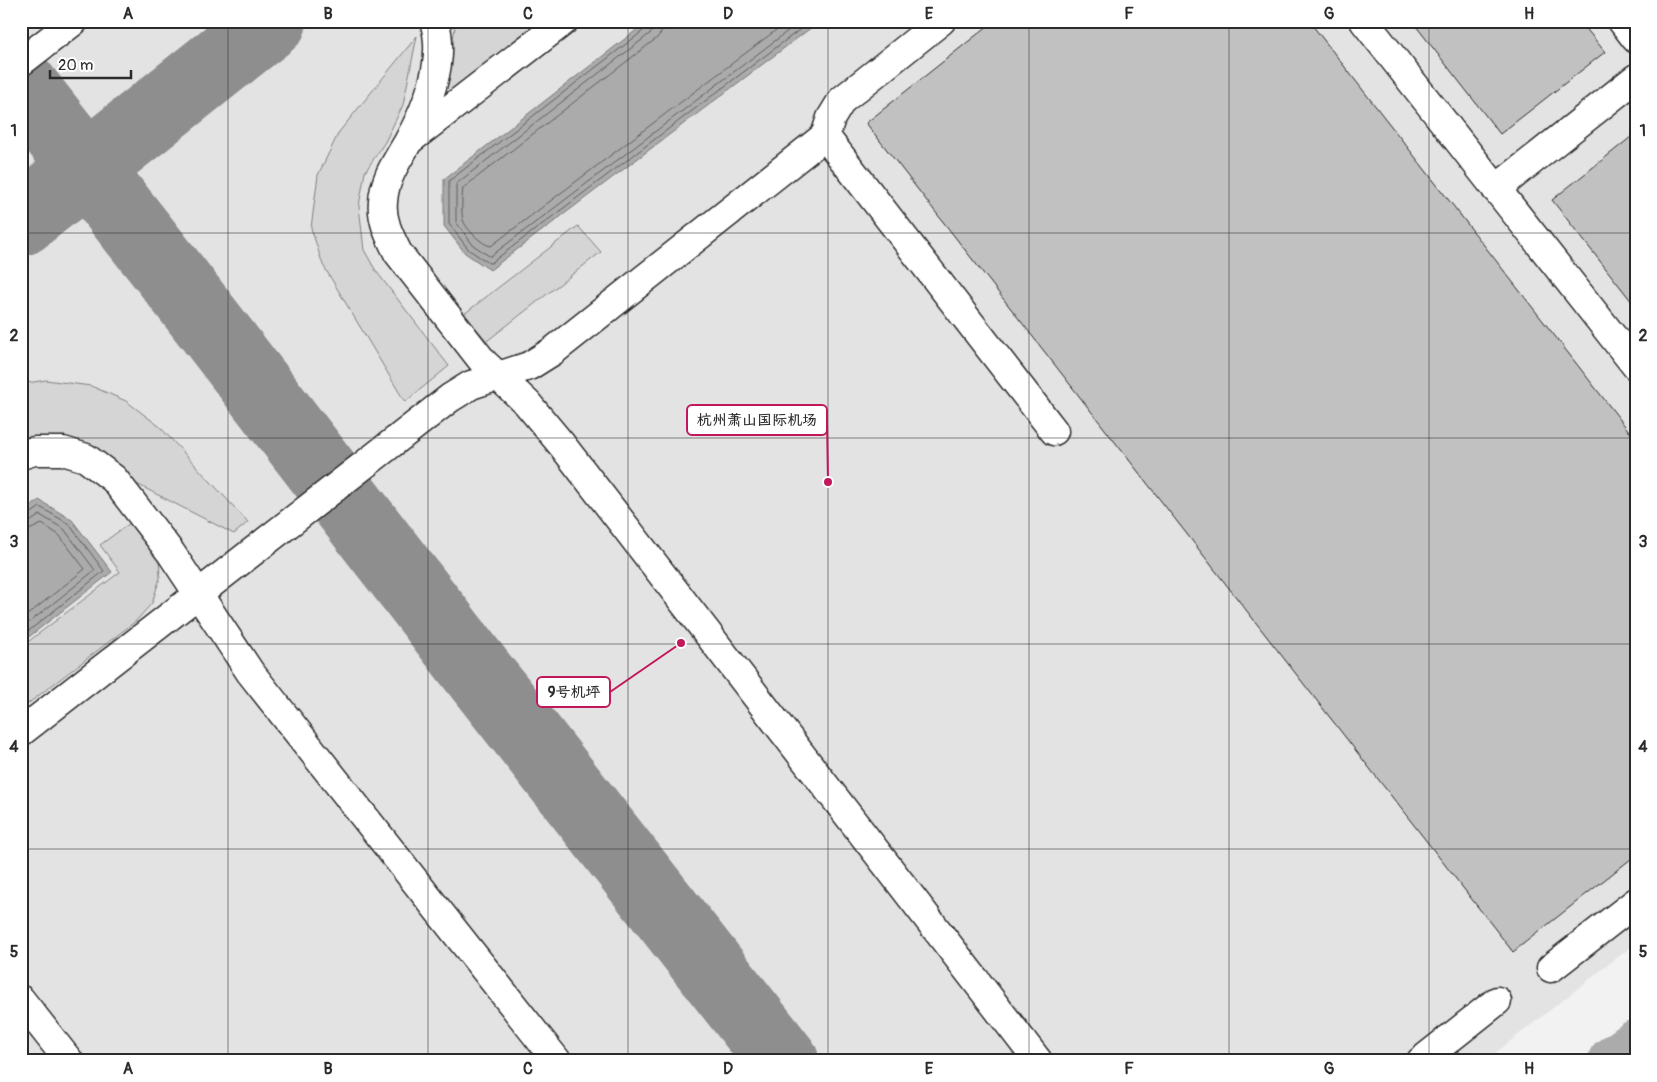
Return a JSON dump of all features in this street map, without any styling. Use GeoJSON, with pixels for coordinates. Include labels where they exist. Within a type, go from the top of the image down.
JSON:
{"type":"FeatureCollection","features":[{"type":"Feature","properties":{"kind":"lane"},"geometry":{"type":"LineString","coordinates":[[21,62],[74,21]]}},
{"type":"Feature","properties":{"kind":"lane"},"geometry":{"type":"LineString","coordinates":[[434,21],[439,51],[433,83],[409,140],[389,174],[382,201],[384,220],[389,236],[398,253],[484,363],[527,403],[562,445],[1038,1061]]}},
{"type":"Feature","properties":{"kind":"lane"},"geometry":{"type":"LineString","coordinates":[[409,140],[564,21]]}},
{"type":"Feature","properties":{"kind":"lane"},"geometry":{"type":"LineString","coordinates":[[21,732],[450,398],[471,385],[528,366],[553,351],[824,136],[830,118],[842,100],[941,21]]}},
{"type":"Feature","properties":{"kind":"lane"},"geometry":{"type":"LineString","coordinates":[[1364,21],[1636,366]]}},
{"type":"Feature","properties":{"kind":"lane"},"geometry":{"type":"LineString","coordinates":[[1622,21],[1636,39]]}},
{"type":"Feature","properties":{"kind":"lane"},"geometry":{"type":"LineString","coordinates":[[1496,188],[1636,78]]}},
{"type":"Feature","properties":{"kind":"lane"},"geometry":{"type":"LineString","coordinates":[[824,136],[1054,431]]}},
{"type":"Feature","properties":{"kind":"lane"},"geometry":{"type":"LineString","coordinates":[[21,456],[34,451],[63,451],[86,458],[114,479],[171,553],[250,672],[557,1061]]}},
{"type":"Feature","properties":{"kind":"lane"},"geometry":{"type":"LineString","coordinates":[[1551,968],[1636,902]]}},
{"type":"Feature","properties":{"kind":"lane"},"geometry":{"type":"LineString","coordinates":[[21,1000],[69,1061]]}},
{"type":"Feature","properties":{"kind":"lane"},"geometry":{"type":"LineString","coordinates":[[1421,1061],[1497,1001]]}},
{"type":"Feature","properties":{"kind":"shaded area"},"geometry":{"type":"Polygon","coordinates":[[[21,21],[1636,21],[1636,943],[1485,1061],[21,1061],[21,21]]]}},
{"type":"Feature","properties":{"kind":"shaded area"},"geometry":{"type":"Polygon","coordinates":[[[451,21],[539,21],[534,31],[438,109],[455,29],[451,21]]]}},
{"type":"Feature","properties":{"kind":"shaded area"},"geometry":{"type":"Polygon","coordinates":[[[417,36],[403,105],[385,142],[365,172],[359,206],[364,250],[376,271],[449,366],[405,402],[323,265],[311,228],[318,175],[339,132],[417,36]]]}},
{"type":"Feature","properties":{"kind":"shaded area"},"geometry":{"type":"Polygon","coordinates":[[[578,226],[601,252],[487,341],[464,314],[578,226]]]}},
{"type":"Feature","properties":{"kind":"shaded area"},"geometry":{"type":"Polygon","coordinates":[[[46,380],[91,386],[126,401],[159,426],[248,522],[234,534],[129,480],[21,443],[21,384],[46,380]]]}},
{"type":"Feature","properties":{"kind":"shaded area"},"geometry":{"type":"Polygon","coordinates":[[[134,520],[159,554],[160,578],[152,603],[136,621],[21,709],[21,647],[120,572],[100,545],[134,520]]]}},
{"type":"Feature","properties":{"kind":"water"},"geometry":{"type":"Polygon","coordinates":[[[648,21],[820,21],[490,270],[465,253],[444,226],[444,179],[648,21]]]}},
{"type":"Feature","properties":{"kind":"water"},"geometry":{"type":"Polygon","coordinates":[[[39,500],[72,520],[112,572],[21,643],[21,514],[39,500]]]}},
{"type":"Feature","properties":{"kind":"building"},"geometry":{"type":"Polygon","coordinates":[[[994,21],[1309,21],[1636,440],[1636,855],[1513,952],[866,123],[994,21]]]}},
{"type":"Feature","properties":{"kind":"building"},"geometry":{"type":"Polygon","coordinates":[[[1412,21],[1580,21],[1605,52],[1500,134],[1412,21]]]}},
{"type":"Feature","properties":{"kind":"building"},"geometry":{"type":"Polygon","coordinates":[[[1636,133],[1636,307],[1552,200],[1636,133]]]}},
{"type":"Feature","properties":{"kind":"waterway"},"geometry":{"type":"LineString","coordinates":[[1612,1061],[1636,1044]]}},
{"type":"Feature","properties":{"kind":"taxiway"},"geometry":{"type":"LineString","coordinates":[[21,220],[271,21]]}},
{"type":"Feature","properties":{"kind":"taxiway"},"geometry":{"type":"LineString","coordinates":[[21,85],[783,1061]]}},
{"type":"Feature","properties":{"kind":"place","name":"杭州萧山国际机场"},"geometry":{"type":"Point","coordinates":[828,482]}},
{"type":"Feature","properties":{"kind":"place","name":"9号机坪"},"geometry":{"type":"Point","coordinates":[681,643]}}]}
